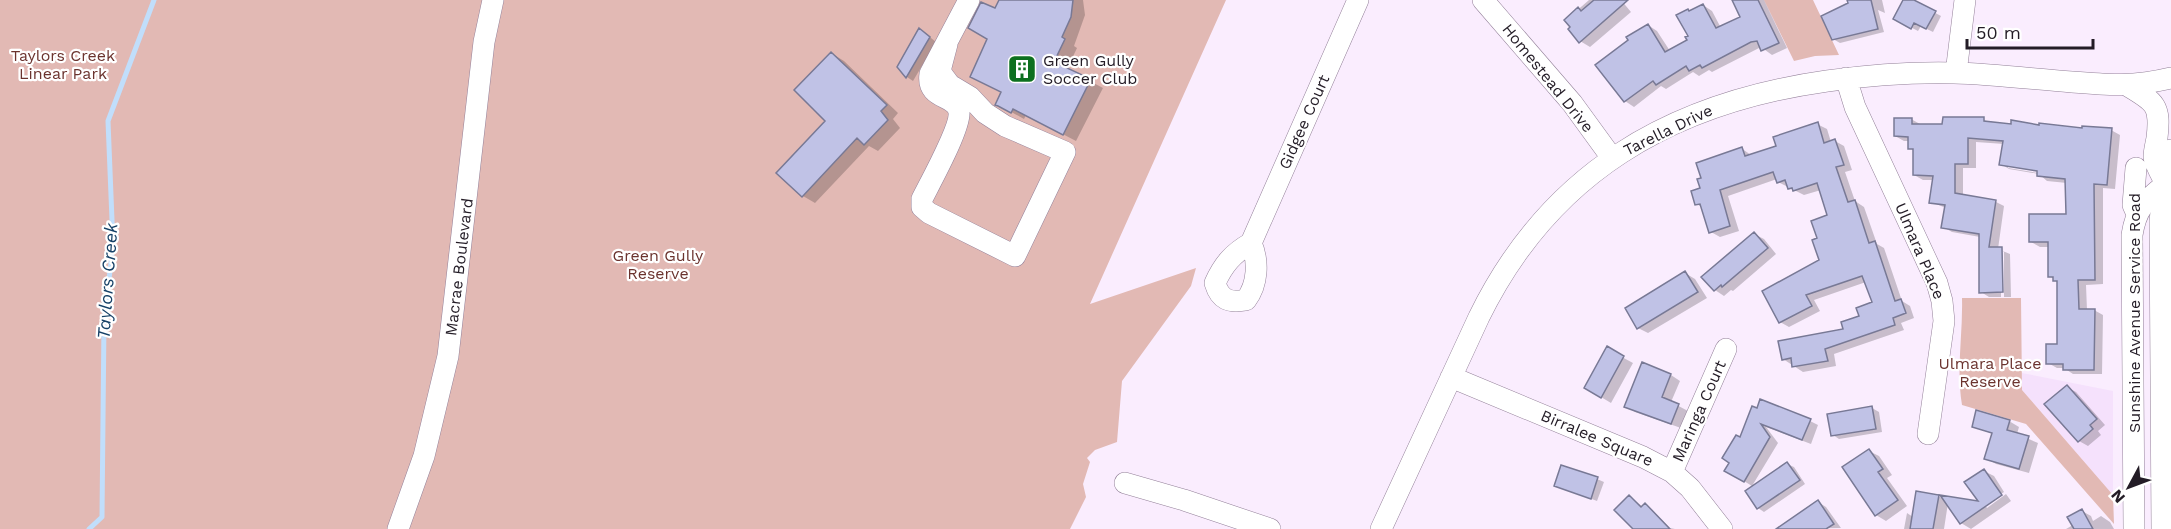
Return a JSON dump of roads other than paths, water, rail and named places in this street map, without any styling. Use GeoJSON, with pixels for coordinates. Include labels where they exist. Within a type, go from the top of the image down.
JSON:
{"type":"FeatureCollection","features":[{"type":"Feature","properties":{"kind":"main road"},"geometry":{"type":"LineString","coordinates":[[2165,529],[2166,184],[2171,153]]}},
{"type":"Feature","properties":{"kind":"street","name":"Macrae Boulevard"},"geometry":{"type":"LineString","coordinates":[[398,529],[426,446],[448,356],[484,42],[492,0]]}},
{"type":"Feature","properties":{"kind":"street"},"geometry":{"type":"LineString","coordinates":[[947,44],[941,67],[945,79],[970,97],[985,113],[1005,126],[1065,152],[1015,256],[929,213],[922,207],[922,200],[960,113],[956,104],[937,94],[929,82],[930,74],[969,0]]}},
{"type":"Feature","properties":{"kind":"street","name":"Gidgee Court"},"geometry":{"type":"LineString","coordinates":[[1251,243],[1358,0]]}},
{"type":"Feature","properties":{"kind":"street","name":"Homestead Drive"},"geometry":{"type":"LineString","coordinates":[[1483,0],[1572,103],[1612,158]]}},
{"type":"Feature","properties":{"kind":"street"},"geometry":{"type":"LineString","coordinates":[[1956,73],[1965,0]]}},
{"type":"Feature","properties":{"kind":"street","name":"Tarella Drive"},"geometry":{"type":"LineString","coordinates":[[1381,529],[1493,288],[1516,252],[1558,203],[1588,176],[1645,137],[1709,109],[1778,89],[1845,78],[1903,72],[1956,73],[2128,86],[2171,78]]}},
{"type":"Feature","properties":{"kind":"street","name":"Ulmara Place"},"geometry":{"type":"LineString","coordinates":[[1845,78],[1855,107],[1936,283],[1942,301],[1944,321],[1928,434]]}},
{"type":"Feature","properties":{"kind":"street","name":"Tarella Drive"},"geometry":{"type":"LineString","coordinates":[[2128,86],[2149,98],[2159,113],[2154,159],[2166,184]]}},
{"type":"Feature","properties":{"kind":"street","name":"Sunshine Avenue Service Road"},"geometry":{"type":"LineString","coordinates":[[2134,529],[2132,236],[2137,214],[2133,205],[2136,168]]}},
{"type":"Feature","properties":{"kind":"street"},"geometry":{"type":"LineString","coordinates":[[2137,214],[2146,200],[2166,184]]}},
{"type":"Feature","properties":{"kind":"street","name":"Maringa Court"},"geometry":{"type":"LineString","coordinates":[[1672,472],[1726,349]]}},
{"type":"Feature","properties":{"kind":"street","name":"Birralee Square"},"geometry":{"type":"LineString","coordinates":[[1451,377],[1643,457],[1672,472],[1690,488],[1722,529]]}},
{"type":"Feature","properties":{"kind":"street"},"geometry":{"type":"LineString","coordinates":[[1125,483],[1270,529]]}},
{"type":"Feature","properties":{"kind":"waterway","name":"Taylors Creek"},"geometry":{"type":"LineString","coordinates":[[89,529],[102,517],[104,322],[113,245],[108,121],[154,0]]}},
{"type":"Feature","properties":{"kind":"place","name":"Green Gully Soccer Club"},"geometry":{"type":"Point","coordinates":[1022,69]}},
{"type":"Feature","properties":{"kind":"park label","name":"Taylors Creek Linear Park"},"geometry":{"type":"Point","coordinates":[63,64]}},
{"type":"Feature","properties":{"kind":"park label","name":"Green Gully Reserve"},"geometry":{"type":"Point","coordinates":[658,264]}},
{"type":"Feature","properties":{"kind":"park label","name":"Ulmara Place Reserve"},"geometry":{"type":"Point","coordinates":[1990,372]}}]}
